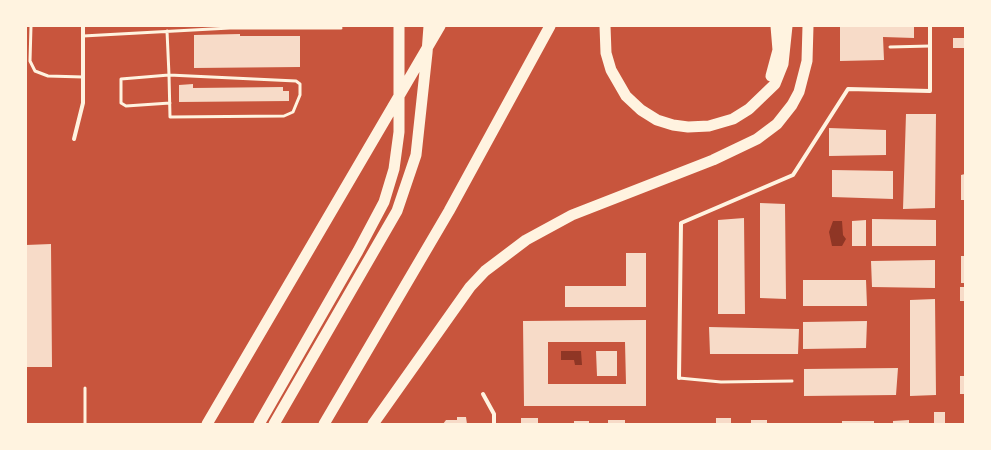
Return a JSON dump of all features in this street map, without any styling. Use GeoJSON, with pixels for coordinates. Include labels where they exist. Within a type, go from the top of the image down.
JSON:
{"type":"FeatureCollection","features":[{"type":"Feature","properties":{"kind":"highway"},"geometry":{"type":"LineString","coordinates":[[259,424],[358,251],[384,202],[394,169],[399,132],[400,26]]}},
{"type":"Feature","properties":{"kind":"highway"},"geometry":{"type":"LineString","coordinates":[[274,424],[398,210],[416,155],[429,26]]}},
{"type":"Feature","properties":{"kind":"highway"},"geometry":{"type":"LineString","coordinates":[[207,424],[440,26]]}},
{"type":"Feature","properties":{"kind":"highway"},"geometry":{"type":"LineString","coordinates":[[324,424],[449,210],[550,26]]}},
{"type":"Feature","properties":{"kind":"highway"},"geometry":{"type":"LineString","coordinates":[[605,26],[606,53],[611,70],[626,96],[641,110],[657,120],[673,125],[688,127],[709,126],[733,119],[749,109],[775,84],[784,64],[787,26]]}},
{"type":"Feature","properties":{"kind":"highway"},"geometry":{"type":"LineString","coordinates":[[762,96],[776,64],[778,50],[776,26]]}},
{"type":"Feature","properties":{"kind":"highway"},"geometry":{"type":"LineString","coordinates":[[373,424],[470,287],[485,271],[530,237],[572,215],[713,160],[757,138],[777,124],[792,105],[799,92],[807,61],[808,26]]}},
{"type":"Feature","properties":{"kind":"street"},"geometry":{"type":"LineString","coordinates":[[74,139],[83,102],[83,26]]}},
{"type":"Feature","properties":{"kind":"street"},"geometry":{"type":"LineString","coordinates":[[679,378],[681,223],[793,175],[848,89],[930,91],[930,26]]}},
{"type":"Feature","properties":{"kind":"street"},"geometry":{"type":"LineString","coordinates":[[483,394],[494,414],[494,424]]}},
{"type":"Feature","properties":{"kind":"lane"},"geometry":{"type":"LineString","coordinates":[[31,26],[30,61],[35,71],[48,76],[83,77]]}},
{"type":"Feature","properties":{"kind":"lane"},"geometry":{"type":"LineString","coordinates":[[83,36],[230,27],[341,28]]}},
{"type":"Feature","properties":{"kind":"lane"},"geometry":{"type":"LineString","coordinates":[[167,31],[169,75],[170,103],[170,117],[284,116],[292,112],[300,95],[300,84],[296,81],[169,75],[121,79],[121,102],[126,106],[170,103]]}},
{"type":"Feature","properties":{"kind":"lane"},"geometry":{"type":"LineString","coordinates":[[890,47],[930,46]]}},
{"type":"Feature","properties":{"kind":"lane"},"geometry":{"type":"LineString","coordinates":[[679,378],[721,382],[792,381]]}},
{"type":"Feature","properties":{"kind":"lane"},"geometry":{"type":"LineString","coordinates":[[85,388],[85,424]]}},
{"type":"Feature","properties":{"kind":"shaded area"},"geometry":{"type":"Polygon","coordinates":[[[833,221],[842,221],[843,235],[846,239],[842,246],[832,246],[829,232],[833,221]]]}},
{"type":"Feature","properties":{"kind":"shaded area"},"geometry":{"type":"Polygon","coordinates":[[[561,351],[581,351],[582,365],[575,365],[574,360],[561,360],[561,351]]]}},
{"type":"Feature","properties":{"kind":"building"},"geometry":{"type":"Polygon","coordinates":[[[840,26],[914,26],[914,38],[883,37],[884,60],[840,61],[840,26]]]}},
{"type":"Feature","properties":{"kind":"building"},"geometry":{"type":"Polygon","coordinates":[[[240,34],[240,36],[300,36],[300,67],[194,68],[194,35],[240,34]]]}},
{"type":"Feature","properties":{"kind":"building"},"geometry":{"type":"Polygon","coordinates":[[[953,38],[965,38],[965,48],[953,48],[953,38]]]}},
{"type":"Feature","properties":{"kind":"building"},"geometry":{"type":"Polygon","coordinates":[[[193,84],[193,88],[283,87],[283,91],[289,91],[289,101],[179,102],[179,85],[193,84]]]}},
{"type":"Feature","properties":{"kind":"building"},"geometry":{"type":"Polygon","coordinates":[[[906,114],[936,114],[935,208],[903,209],[906,114]]]}},
{"type":"Feature","properties":{"kind":"building"},"geometry":{"type":"Polygon","coordinates":[[[829,128],[886,130],[886,155],[829,156],[829,128]]]}},
{"type":"Feature","properties":{"kind":"building"},"geometry":{"type":"Polygon","coordinates":[[[832,170],[893,171],[893,199],[832,197],[832,170]]]}},
{"type":"Feature","properties":{"kind":"building"},"geometry":{"type":"Polygon","coordinates":[[[965,174],[965,200],[961,200],[961,175],[965,174]]]}},
{"type":"Feature","properties":{"kind":"building"},"geometry":{"type":"Polygon","coordinates":[[[760,203],[785,204],[786,299],[760,298],[760,203]]]}},
{"type":"Feature","properties":{"kind":"building"},"geometry":{"type":"Polygon","coordinates":[[[744,218],[745,314],[718,314],[718,220],[744,218]]]}},
{"type":"Feature","properties":{"kind":"building"},"geometry":{"type":"Polygon","coordinates":[[[872,219],[936,220],[936,246],[872,246],[872,219]]]}},
{"type":"Feature","properties":{"kind":"building"},"geometry":{"type":"Polygon","coordinates":[[[866,220],[866,246],[852,246],[852,221],[866,220]]]}},
{"type":"Feature","properties":{"kind":"building"},"geometry":{"type":"Polygon","coordinates":[[[51,244],[52,367],[26,367],[26,245],[51,244]]]}},
{"type":"Feature","properties":{"kind":"building"},"geometry":{"type":"Polygon","coordinates":[[[626,253],[646,253],[646,307],[565,307],[565,286],[626,286],[626,253]]]}},
{"type":"Feature","properties":{"kind":"building"},"geometry":{"type":"Polygon","coordinates":[[[961,256],[965,256],[965,283],[961,283],[961,256]]]}},
{"type":"Feature","properties":{"kind":"building"},"geometry":{"type":"Polygon","coordinates":[[[935,260],[935,288],[872,287],[871,261],[935,260]]]}},
{"type":"Feature","properties":{"kind":"building"},"geometry":{"type":"Polygon","coordinates":[[[803,280],[866,280],[867,306],[803,306],[803,280]]]}},
{"type":"Feature","properties":{"kind":"building"},"geometry":{"type":"Polygon","coordinates":[[[960,287],[965,287],[965,301],[960,301],[960,287]]]}},
{"type":"Feature","properties":{"kind":"building"},"geometry":{"type":"Polygon","coordinates":[[[935,299],[936,395],[910,396],[910,300],[935,299]]]}},
{"type":"Feature","properties":{"kind":"building"},"geometry":{"type":"Polygon","coordinates":[[[646,320],[646,406],[524,406],[523,321],[646,320]],[[548,342],[548,384],[626,384],[625,342],[548,342]]]}},
{"type":"Feature","properties":{"kind":"building"},"geometry":{"type":"Polygon","coordinates":[[[867,321],[866,348],[803,349],[803,322],[867,321]]]}},
{"type":"Feature","properties":{"kind":"building"},"geometry":{"type":"Polygon","coordinates":[[[709,327],[799,329],[798,354],[710,354],[709,327]]]}},
{"type":"Feature","properties":{"kind":"building"},"geometry":{"type":"Polygon","coordinates":[[[596,351],[617,351],[617,376],[597,376],[596,351]]]}},
{"type":"Feature","properties":{"kind":"building"},"geometry":{"type":"Polygon","coordinates":[[[898,368],[896,395],[804,396],[804,369],[898,368]]]}},
{"type":"Feature","properties":{"kind":"building"},"geometry":{"type":"Polygon","coordinates":[[[960,376],[965,376],[965,394],[960,394],[960,376]]]}},
{"type":"Feature","properties":{"kind":"building"},"geometry":{"type":"Polygon","coordinates":[[[934,412],[945,412],[945,424],[934,424],[934,412]]]}},
{"type":"Feature","properties":{"kind":"building"},"geometry":{"type":"Polygon","coordinates":[[[457,417],[466,417],[467,424],[443,424],[446,420],[457,420],[457,417]]]}},
{"type":"Feature","properties":{"kind":"building"},"geometry":{"type":"Polygon","coordinates":[[[521,418],[538,418],[538,424],[521,424],[521,418]]]}},
{"type":"Feature","properties":{"kind":"building"},"geometry":{"type":"Polygon","coordinates":[[[716,418],[731,418],[731,424],[716,424],[716,418]]]}},
{"type":"Feature","properties":{"kind":"building"},"geometry":{"type":"Polygon","coordinates":[[[608,420],[625,420],[625,424],[608,424],[608,420]]]}},
{"type":"Feature","properties":{"kind":"building"},"geometry":{"type":"Polygon","coordinates":[[[751,420],[767,420],[767,424],[751,424],[751,420]]]}},
{"type":"Feature","properties":{"kind":"building"},"geometry":{"type":"Polygon","coordinates":[[[909,420],[909,424],[893,424],[893,421],[909,420]]]}},
{"type":"Feature","properties":{"kind":"building"},"geometry":{"type":"Polygon","coordinates":[[[574,421],[589,421],[589,424],[574,424],[574,421]]]}},
{"type":"Feature","properties":{"kind":"building"},"geometry":{"type":"Polygon","coordinates":[[[842,421],[874,421],[874,424],[842,424],[842,421]]]}}]}
